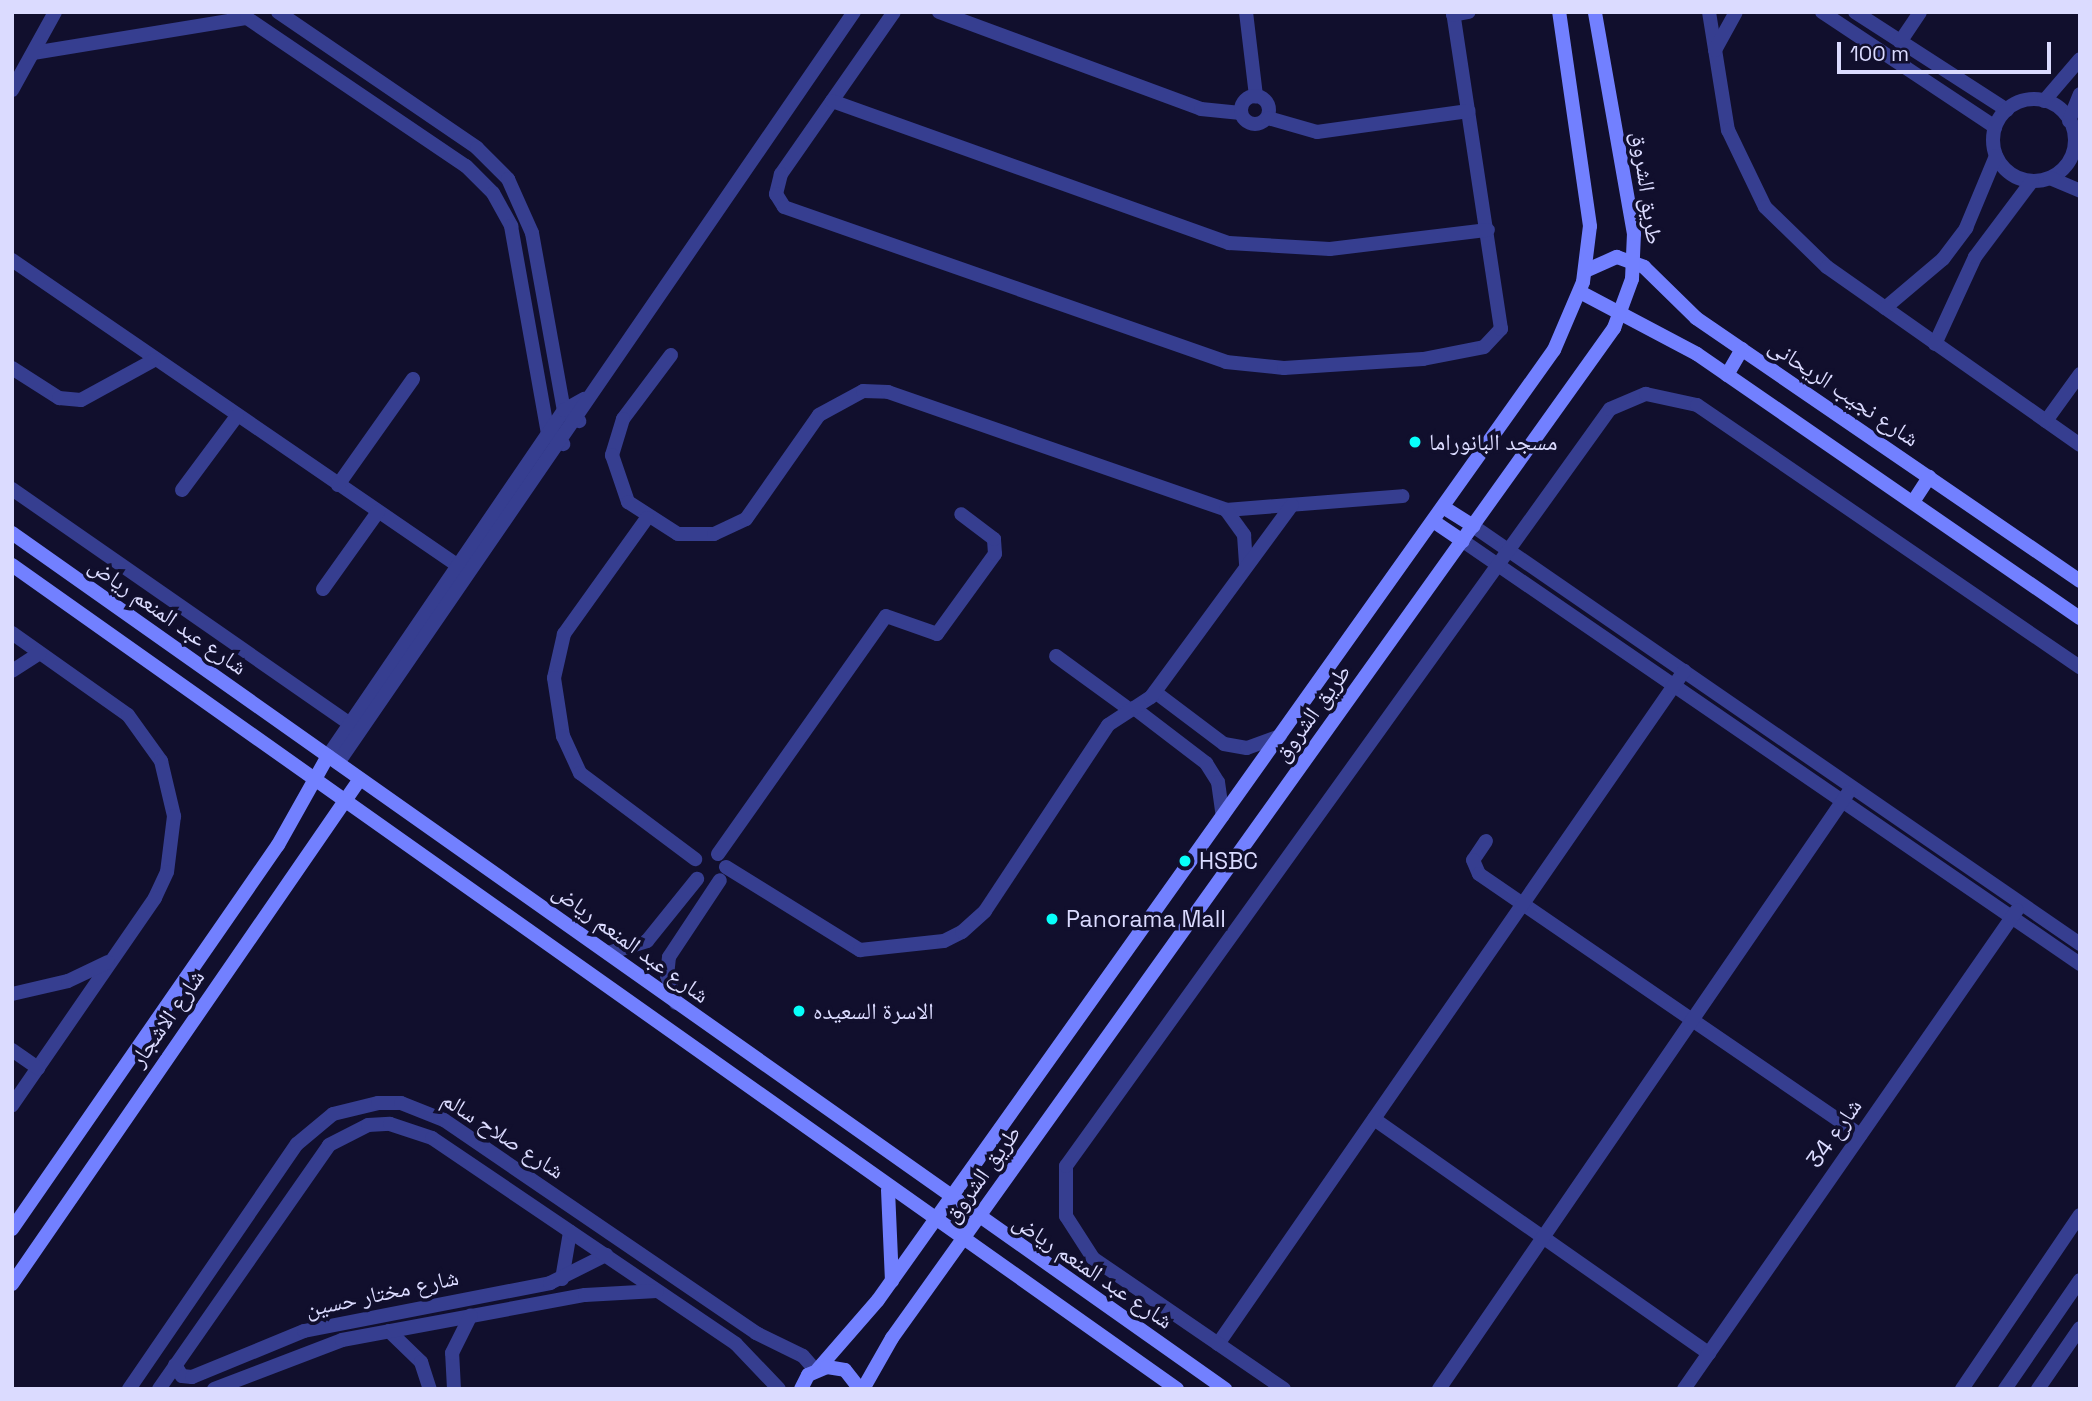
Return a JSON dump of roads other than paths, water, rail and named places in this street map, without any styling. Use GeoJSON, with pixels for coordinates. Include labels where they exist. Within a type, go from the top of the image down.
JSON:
{"type":"FeatureCollection","features":[{"type":"Feature","properties":{"kind":"street"},"geometry":{"type":"LineString","coordinates":[[12,90],[55,12]]}},
{"type":"Feature","properties":{"kind":"street"},"geometry":{"type":"LineString","coordinates":[[278,12],[477,148],[508,179],[533,233],[564,410],[579,421]]}},
{"type":"Feature","properties":{"kind":"street"},"geometry":{"type":"LineString","coordinates":[[354,726],[563,444],[579,421],[584,399],[854,12]]}},
{"type":"Feature","properties":{"kind":"street"},"geometry":{"type":"LineString","coordinates":[[894,12],[777,180],[776,194],[789,212],[1226,362],[1354,367],[1484,347],[1502,321],[1453,14],[1469,12]]}},
{"type":"Feature","properties":{"kind":"street"},"geometry":{"type":"LineString","coordinates":[[939,12],[1201,109],[1241,113],[1251,124],[1268,118],[1317,132],[1469,111]]}},
{"type":"Feature","properties":{"kind":"street"},"geometry":{"type":"LineString","coordinates":[[1246,12],[1255,96]]}},
{"type":"Feature","properties":{"kind":"street","name":"طريق الشروق"},"geometry":{"type":"LineString","coordinates":[[801,1389],[892,1281],[1554,350],[1580,292],[1585,271],[1589,203],[1559,12]]}},
{"type":"Feature","properties":{"kind":"street","name":"طريق الشروق"},"geometry":{"type":"LineString","coordinates":[[861,1389],[961,1242],[1463,541],[1620,315],[1634,261],[1595,12]]}},
{"type":"Feature","properties":{"kind":"street"},"geometry":{"type":"LineString","coordinates":[[1709,12],[1728,130],[1765,207],[1793,240],[2080,445]]}},
{"type":"Feature","properties":{"kind":"street"},"geometry":{"type":"LineString","coordinates":[[1714,51],[1736,12]]}},
{"type":"Feature","properties":{"kind":"street"},"geometry":{"type":"LineString","coordinates":[[1822,12],[1995,127]]}},
{"type":"Feature","properties":{"kind":"street"},"geometry":{"type":"LineString","coordinates":[[1855,12],[2007,110]]}},
{"type":"Feature","properties":{"kind":"street"},"geometry":{"type":"LineString","coordinates":[[1900,42],[1920,12]]}},
{"type":"Feature","properties":{"kind":"street"},"geometry":{"type":"LineString","coordinates":[[33,53],[236,17],[257,21],[466,166],[500,203],[515,238],[548,433],[563,444]]}},
{"type":"Feature","properties":{"kind":"street"},"geometry":{"type":"LineString","coordinates":[[289,42],[299,26]]}},
{"type":"Feature","properties":{"kind":"street"},"geometry":{"type":"LineString","coordinates":[[1885,308],[1943,259],[1966,228],[1996,156],[1995,127],[2007,110],[2044,101],[2080,59]]}},
{"type":"Feature","properties":{"kind":"street"},"geometry":{"type":"LineString","coordinates":[[1996,156],[2010,174],[2032,181],[2050,178],[2076,157],[2069,121],[2080,94]]}},
{"type":"Feature","properties":{"kind":"street"},"geometry":{"type":"LineString","coordinates":[[1241,113],[1244,101],[1255,96],[1267,101],[1268,118]]}},
{"type":"Feature","properties":{"kind":"street"},"geometry":{"type":"LineString","coordinates":[[832,101],[1229,243],[1313,249],[1488,230]]}},
{"type":"Feature","properties":{"kind":"street"},"geometry":{"type":"LineString","coordinates":[[2044,101],[2069,121]]}},
{"type":"Feature","properties":{"kind":"street"},"geometry":{"type":"LineString","coordinates":[[2050,178],[2080,191]]}},
{"type":"Feature","properties":{"kind":"street"},"geometry":{"type":"LineString","coordinates":[[1935,344],[1975,257],[2032,181]]}},
{"type":"Feature","properties":{"kind":"street"},"geometry":{"type":"LineString","coordinates":[[1585,271],[1608,258],[1634,261]]}},
{"type":"Feature","properties":{"kind":"street"},"geometry":{"type":"LineString","coordinates":[[12,260],[154,360],[457,565]]}},
{"type":"Feature","properties":{"kind":"street","name":"شارع نجيب الريحانى"},"geometry":{"type":"LineString","coordinates":[[1634,261],[1684,309],[2080,581]]}},
{"type":"Feature","properties":{"kind":"street"},"geometry":{"type":"LineString","coordinates":[[1580,292],[1727,375],[2080,618]]}},
{"type":"Feature","properties":{"kind":"street"},"geometry":{"type":"LineString","coordinates":[[1727,375],[1742,349]]}},
{"type":"Feature","properties":{"kind":"street"},"geometry":{"type":"LineString","coordinates":[[671,355],[623,419],[613,442],[620,491],[647,518],[690,536],[736,526],[828,406],[875,391],[1226,510],[1402,496]]}},
{"type":"Feature","properties":{"kind":"street"},"geometry":{"type":"LineString","coordinates":[[12,368],[60,398],[81,400],[154,360]]}},
{"type":"Feature","properties":{"kind":"street"},"geometry":{"type":"LineString","coordinates":[[2046,421],[2080,374]]}},
{"type":"Feature","properties":{"kind":"street"},"geometry":{"type":"LineString","coordinates":[[338,485],[413,379]]}},
{"type":"Feature","properties":{"kind":"street"},"geometry":{"type":"LineString","coordinates":[[1284,1389],[1082,1246],[1063,1200],[1066,1166],[1600,418],[1633,397],[1672,395],[1697,405],[2080,667]]}},
{"type":"Feature","properties":{"kind":"street"},"geometry":{"type":"LineString","coordinates":[[333,760],[457,565],[548,433],[564,410],[584,399]]}},
{"type":"Feature","properties":{"kind":"street"},"geometry":{"type":"LineString","coordinates":[[182,490],[237,416]]}},
{"type":"Feature","properties":{"kind":"street"},"geometry":{"type":"LineString","coordinates":[[1913,502],[1928,477]]}},
{"type":"Feature","properties":{"kind":"street"},"geometry":{"type":"LineString","coordinates":[[12,489],[354,726]]}},
{"type":"Feature","properties":{"kind":"street"},"geometry":{"type":"LineString","coordinates":[[695,859],[708,851],[722,867],[851,948],[878,952],[944,941],[985,911],[1108,725],[1155,692],[1292,505]]}},
{"type":"Feature","properties":{"kind":"street"},"geometry":{"type":"LineString","coordinates":[[1443,507],[2080,944]]}},
{"type":"Feature","properties":{"kind":"street"},"geometry":{"type":"LineString","coordinates":[[1226,510],[1244,535],[1246,565]]}},
{"type":"Feature","properties":{"kind":"street"},"geometry":{"type":"LineString","coordinates":[[323,589],[378,512]]}},
{"type":"Feature","properties":{"kind":"street"},"geometry":{"type":"LineString","coordinates":[[676,1003],[667,976],[669,957],[722,867],[886,616],[937,634],[995,554],[994,539],[961,514]]}},
{"type":"Feature","properties":{"kind":"street"},"geometry":{"type":"LineString","coordinates":[[647,518],[564,634],[554,678],[563,736],[580,774],[695,859],[697,879]]}},
{"type":"Feature","properties":{"kind":"street"},"geometry":{"type":"LineString","coordinates":[[1433,522],[1496,562],[2080,964]]}},
{"type":"Feature","properties":{"kind":"street","name":"شارع عبد المنعم رياض"},"geometry":{"type":"LineString","coordinates":[[12,533],[608,953],[978,1219],[1225,1389]]}},
{"type":"Feature","properties":{"kind":"street","name":"شارع عبد المنعم رياض"},"geometry":{"type":"LineString","coordinates":[[12,565],[346,798],[961,1242],[1177,1389]]}},
{"type":"Feature","properties":{"kind":"street"},"geometry":{"type":"LineString","coordinates":[[12,633],[128,715],[147,736],[170,788],[173,845],[167,872],[112,960],[12,1105]]}},
{"type":"Feature","properties":{"kind":"street"},"geometry":{"type":"LineString","coordinates":[[12,671],[40,653]]}},
{"type":"Feature","properties":{"kind":"street"},"geometry":{"type":"LineString","coordinates":[[1056,656],[1206,763],[1219,782],[1223,816]]}},
{"type":"Feature","properties":{"kind":"street"},"geometry":{"type":"LineString","coordinates":[[1218,1344],[1684,671]]}},
{"type":"Feature","properties":{"kind":"street"},"geometry":{"type":"LineString","coordinates":[[1155,692],[1224,744],[1247,748],[1280,736]]}},
{"type":"Feature","properties":{"kind":"street","name":"شارع الاشجار"},"geometry":{"type":"LineString","coordinates":[[12,1229],[278,845],[316,777],[333,760]]}},
{"type":"Feature","properties":{"kind":"street","name":"شارع الاشجار"},"geometry":{"type":"LineString","coordinates":[[12,1284],[360,779]]}},
{"type":"Feature","properties":{"kind":"street"},"geometry":{"type":"LineString","coordinates":[[1438,1389],[1853,787]]}},
{"type":"Feature","properties":{"kind":"street"},"geometry":{"type":"LineString","coordinates":[[1486,841],[1474,868],[1522,905],[1860,1135]]}},
{"type":"Feature","properties":{"kind":"street"},"geometry":{"type":"LineString","coordinates":[[608,953],[647,942],[697,879],[722,867]]}},
{"type":"Feature","properties":{"kind":"street","name":"شارع 34"},"geometry":{"type":"LineString","coordinates":[[1685,1389],[2021,904]]}},
{"type":"Feature","properties":{"kind":"street"},"geometry":{"type":"LineString","coordinates":[[581,966],[595,944]]}},
{"type":"Feature","properties":{"kind":"street"},"geometry":{"type":"LineString","coordinates":[[12,994],[68,981],[112,960]]}},
{"type":"Feature","properties":{"kind":"street"},"geometry":{"type":"LineString","coordinates":[[713,1061],[728,1040]]}},
{"type":"Feature","properties":{"kind":"street"},"geometry":{"type":"LineString","coordinates":[[12,1050],[38,1068]]}},
{"type":"Feature","properties":{"kind":"street","name":"شارع صلاح سالم"},"geometry":{"type":"LineString","coordinates":[[129,1389],[297,1144],[333,1115],[378,1102],[401,1104],[444,1120],[756,1333],[803,1356],[816,1370]]}},
{"type":"Feature","properties":{"kind":"street"},"geometry":{"type":"LineString","coordinates":[[1374,1119],[1709,1354]]}},
{"type":"Feature","properties":{"kind":"street","name":"شارع صلاح سالم"},"geometry":{"type":"LineString","coordinates":[[159,1389],[314,1161],[358,1129],[412,1128],[606,1255],[746,1351],[779,1389]]}},
{"type":"Feature","properties":{"kind":"street"},"geometry":{"type":"LineString","coordinates":[[888,1190],[892,1281]]}},
{"type":"Feature","properties":{"kind":"street"},"geometry":{"type":"LineString","coordinates":[[1962,1389],[2080,1215]]}},
{"type":"Feature","properties":{"kind":"street"},"geometry":{"type":"LineString","coordinates":[[562,1279],[570,1232]]}},
{"type":"Feature","properties":{"kind":"street","name":"شارع مختار حسين"},"geometry":{"type":"LineString","coordinates":[[175,1364],[182,1376],[192,1377],[338,1322],[562,1279],[606,1255]]}},
{"type":"Feature","properties":{"kind":"street"},"geometry":{"type":"LineString","coordinates":[[2005,1389],[2080,1280]]}},
{"type":"Feature","properties":{"kind":"street","name":"شارع مختار حسين"},"geometry":{"type":"LineString","coordinates":[[214,1389],[306,1350],[389,1331],[585,1295],[658,1291]]}},
{"type":"Feature","properties":{"kind":"street"},"geometry":{"type":"LineString","coordinates":[[454,1389],[452,1353],[471,1315]]}},
{"type":"Feature","properties":{"kind":"street"},"geometry":{"type":"LineString","coordinates":[[2038,1389],[2080,1328]]}},
{"type":"Feature","properties":{"kind":"street"},"geometry":{"type":"LineString","coordinates":[[389,1331],[421,1362],[430,1389]]}},
{"type":"Feature","properties":{"kind":"street"},"geometry":{"type":"LineString","coordinates":[[816,1370],[845,1370],[861,1389]]}},
{"type":"Feature","properties":{"kind":"place","name":"مسجد البانوراما"},"geometry":{"type":"Point","coordinates":[1415,442]}},
{"type":"Feature","properties":{"kind":"place","name":"HSBC"},"geometry":{"type":"Point","coordinates":[1185,861]}},
{"type":"Feature","properties":{"kind":"place","name":"Panorama Mall"},"geometry":{"type":"Point","coordinates":[1052,919]}},
{"type":"Feature","properties":{"kind":"place","name":"الاسرة السعيده"},"geometry":{"type":"Point","coordinates":[799,1011]}}]}
